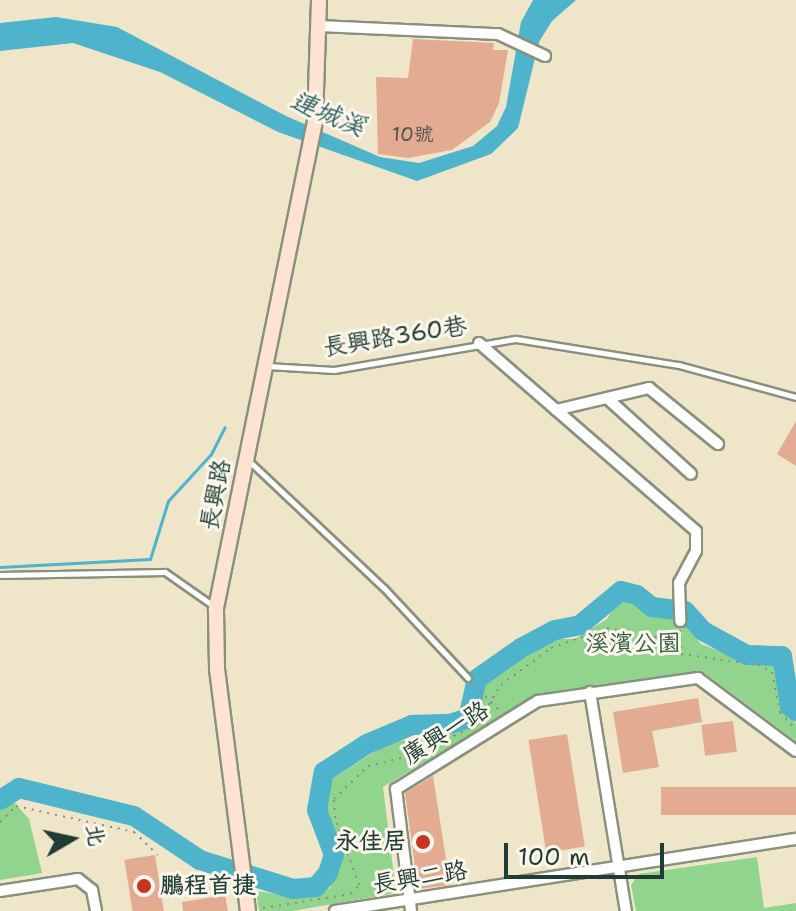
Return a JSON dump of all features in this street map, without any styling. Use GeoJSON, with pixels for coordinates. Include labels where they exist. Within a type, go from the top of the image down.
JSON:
{"type":"FeatureCollection","features":[{"type":"Feature","properties":{"kind":"main road","name":"長興路"},"geometry":{"type":"LineString","coordinates":[[256,909],[244,884],[217,668],[216,608],[312,136],[319,0]]}},
{"type":"Feature","properties":{"kind":"street"},"geometry":{"type":"LineString","coordinates":[[319,26],[498,34],[545,56]]}},
{"type":"Feature","properties":{"kind":"street","name":"長興路360巷"},"geometry":{"type":"LineString","coordinates":[[479,343],[696,531],[696,551],[679,583],[680,621]]}},
{"type":"Feature","properties":{"kind":"street"},"geometry":{"type":"LineString","coordinates":[[556,410],[649,388],[718,444]]}},
{"type":"Feature","properties":{"kind":"street"},"geometry":{"type":"LineString","coordinates":[[607,398],[691,474]]}},
{"type":"Feature","properties":{"kind":"street","name":"廣興一路"},"geometry":{"type":"LineString","coordinates":[[411,911],[393,794],[538,701],[698,678],[796,751]]}},
{"type":"Feature","properties":{"kind":"street"},"geometry":{"type":"LineString","coordinates":[[590,692],[626,911]]}},
{"type":"Feature","properties":{"kind":"street","name":"長興二路"},"geometry":{"type":"LineString","coordinates":[[335,911],[796,839]]}},
{"type":"Feature","properties":{"kind":"street"},"geometry":{"type":"LineString","coordinates":[[0,891],[78,879],[92,890],[96,911]]}},
{"type":"Feature","properties":{"kind":"lane"},"geometry":{"type":"LineString","coordinates":[[479,343],[529,340],[679,365],[796,397]]}},
{"type":"Feature","properties":{"kind":"lane","name":"長興路360巷"},"geometry":{"type":"LineString","coordinates":[[264,366],[334,370],[479,343]]}},
{"type":"Feature","properties":{"kind":"lane"},"geometry":{"type":"LineString","coordinates":[[246,458],[384,588],[468,678]]}},
{"type":"Feature","properties":{"kind":"lane"},"geometry":{"type":"LineString","coordinates":[[0,575],[165,572],[216,608]]}},
{"type":"Feature","properties":{"kind":"path"},"geometry":{"type":"LineString","coordinates":[[680,621],[681,654]]}},
{"type":"Feature","properties":{"kind":"path"},"geometry":{"type":"LineString","coordinates":[[256,909],[351,894],[359,885],[335,818],[334,799],[368,766],[418,754],[476,725],[519,668],[551,648],[607,628],[655,637],[681,654],[758,665],[772,672],[780,712],[796,730]]}},
{"type":"Feature","properties":{"kind":"path"},"geometry":{"type":"LineString","coordinates":[[468,678],[491,705],[510,717]]}},
{"type":"Feature","properties":{"kind":"path"},"geometry":{"type":"LineString","coordinates":[[0,822],[16,806],[134,832],[158,855]]}},
{"type":"Feature","properties":{"kind":"green space","name":"溪濱公園"},"geometry":{"type":"Polygon","coordinates":[[[618,599],[684,624],[701,644],[740,659],[775,657],[784,702],[796,724],[796,741],[702,671],[537,695],[383,787],[396,893],[292,911],[259,911],[256,891],[295,897],[330,888],[339,851],[322,803],[333,778],[387,744],[467,726],[476,697],[489,680],[544,639],[575,639],[607,619],[618,599]]]}},
{"type":"Feature","properties":{"kind":"green space"},"geometry":{"type":"Polygon","coordinates":[[[13,801],[29,819],[42,873],[0,880],[0,807],[13,801]]]}},
{"type":"Feature","properties":{"kind":"green space"},"geometry":{"type":"Polygon","coordinates":[[[757,857],[764,908],[796,903],[796,911],[636,911],[631,885],[639,874],[757,857]]]}},
{"type":"Feature","properties":{"kind":"water"},"geometry":{"type":"Polygon","coordinates":[[[533,0],[576,0],[552,21],[539,42],[518,128],[491,154],[417,181],[278,132],[160,72],[73,43],[0,51],[0,23],[56,17],[117,27],[286,116],[380,157],[419,163],[473,146],[497,126],[506,107],[521,22],[533,0]]]}},
{"type":"Feature","properties":{"kind":"building"},"geometry":{"type":"Polygon","coordinates":[[[413,39],[494,43],[493,50],[508,50],[499,103],[490,122],[452,150],[408,158],[378,154],[376,77],[408,78],[413,39]]]}},
{"type":"Feature","properties":{"kind":"building"},"geometry":{"type":"Polygon","coordinates":[[[796,421],[796,466],[777,454],[796,421]]]}},
{"type":"Feature","properties":{"kind":"building"},"geometry":{"type":"Polygon","coordinates":[[[698,698],[702,722],[652,731],[659,767],[623,773],[613,712],[698,698]]]}},
{"type":"Feature","properties":{"kind":"building"},"geometry":{"type":"Polygon","coordinates":[[[733,721],[737,752],[705,756],[701,725],[733,721]]]}},
{"type":"Feature","properties":{"kind":"building"},"geometry":{"type":"Polygon","coordinates":[[[567,734],[585,847],[546,853],[528,740],[567,734]]]}},
{"type":"Feature","properties":{"kind":"building","name":"永佳居"},"geometry":{"type":"Polygon","coordinates":[[[433,776],[450,885],[418,889],[405,793],[433,776]]]}},
{"type":"Feature","properties":{"kind":"building"},"geometry":{"type":"Polygon","coordinates":[[[661,787],[796,787],[796,815],[661,815],[661,787]]]}},
{"type":"Feature","properties":{"kind":"building","name":"鵬程首捷"},"geometry":{"type":"Polygon","coordinates":[[[155,855],[164,911],[132,911],[124,860],[155,855]]]}},
{"type":"Feature","properties":{"kind":"building"},"geometry":{"type":"Polygon","coordinates":[[[225,895],[228,911],[183,911],[182,902],[225,895]]]}},
{"type":"Feature","properties":{"kind":"waterway"},"geometry":{"type":"LineString","coordinates":[[0,567],[150,559],[168,501],[211,454],[225,427]]}},
{"type":"Feature","properties":{"kind":"waterway"},"geometry":{"type":"LineString","coordinates":[[0,800],[19,788],[134,816],[200,860],[293,889],[316,887],[328,873],[334,855],[317,810],[324,772],[367,744],[412,725],[450,724],[468,718],[477,679],[521,648],[555,630],[580,625],[621,591],[637,595],[652,607],[685,611],[703,631],[747,655],[782,656],[790,706],[796,711]]}},
{"type":"Feature","properties":{"kind":"place","name":"永佳居"},"geometry":{"type":"Point","coordinates":[423,842]}},
{"type":"Feature","properties":{"kind":"place","name":"鵬程首捷"},"geometry":{"type":"Point","coordinates":[144,886]}},
{"type":"Feature","properties":{"kind":"water label","name":"連城溪"},"geometry":{"type":"Point","coordinates":[328,113]}}]}
